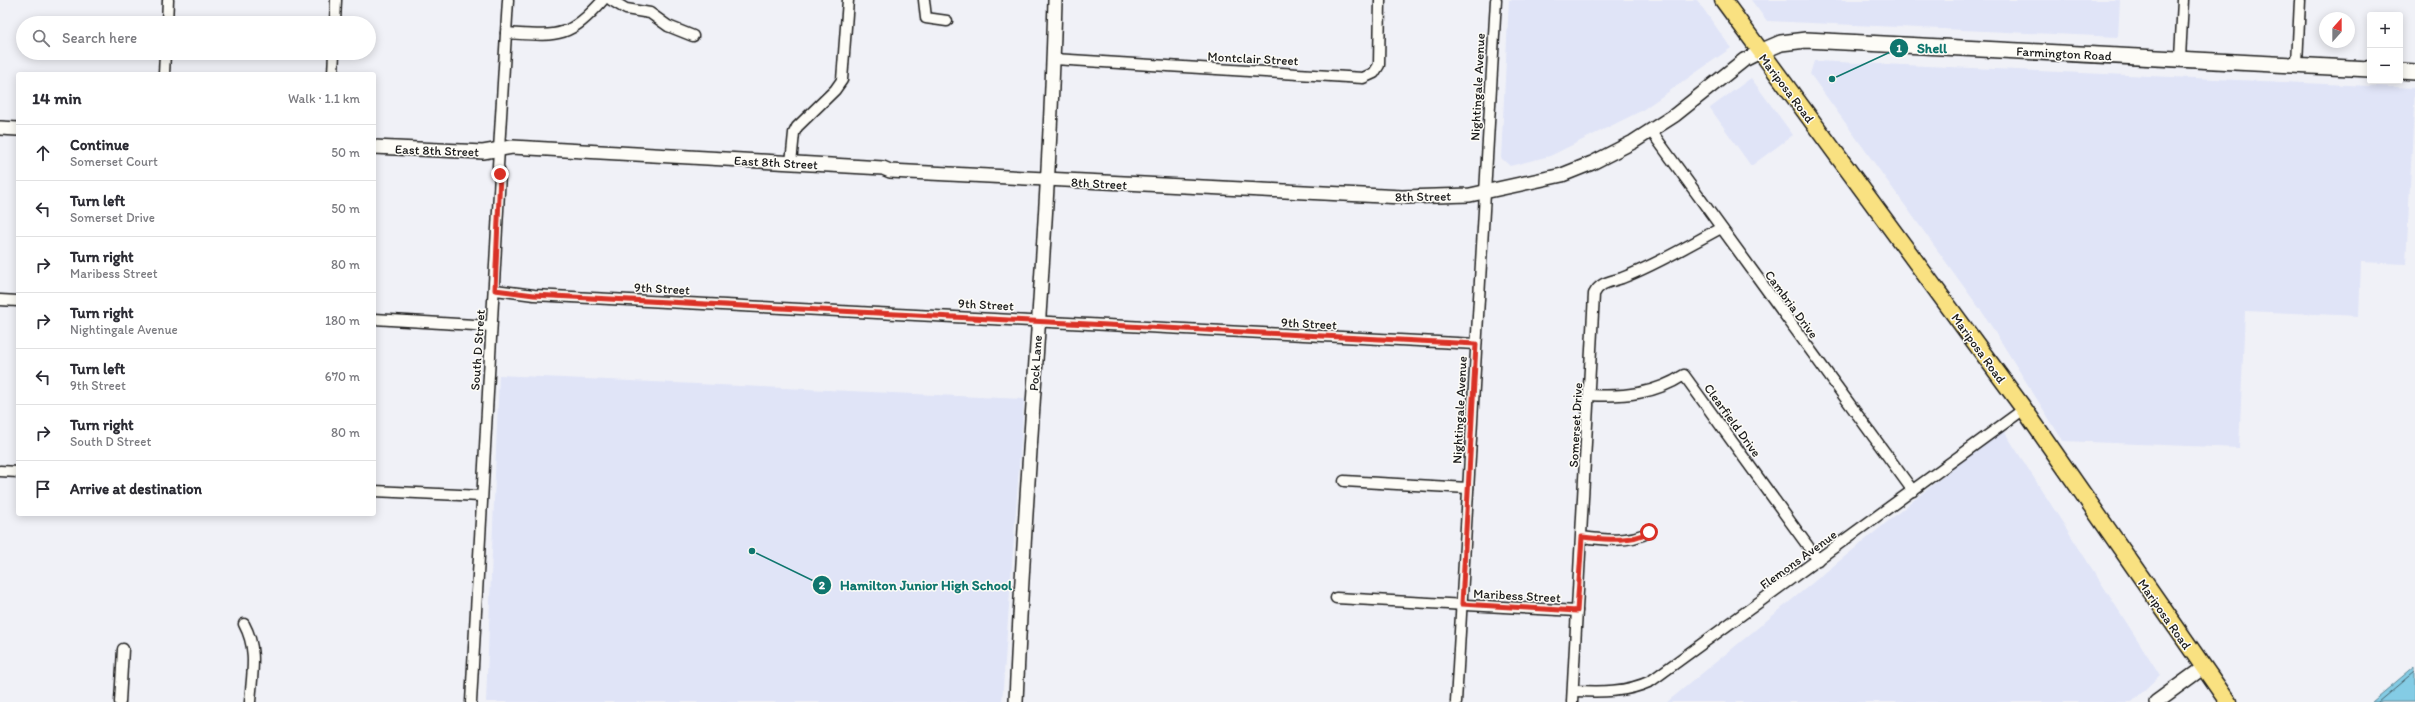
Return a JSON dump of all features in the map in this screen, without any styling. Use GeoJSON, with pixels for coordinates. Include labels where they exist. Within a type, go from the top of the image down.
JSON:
{"type":"FeatureCollection","features":[{"type":"Feature","properties":{"kind":"main road","name":"Mariposa Road"},"geometry":{"type":"LineString","coordinates":[[1723,0],[2024,409],[2228,702]]}},
{"type":"Feature","properties":{"kind":"main road","name":"Farmington Road"},"geometry":{"type":"LineString","coordinates":[[1760,52],[1781,43],[1806,40],[2297,64],[2367,69]]}},
{"type":"Feature","properties":{"kind":"main road"},"geometry":{"type":"LineString","coordinates":[[2403,71],[2415,72]]}},
{"type":"Feature","properties":{"kind":"street"},"geometry":{"type":"LineString","coordinates":[[167,16],[168,0]]}},
{"type":"Feature","properties":{"kind":"street"},"geometry":{"type":"LineString","coordinates":[[335,16],[336,0]]}},
{"type":"Feature","properties":{"kind":"street","name":"South D Street"},"geometry":{"type":"LineString","coordinates":[[471,702],[481,496],[491,326],[495,290],[508,0]]}},
{"type":"Feature","properties":{"kind":"street"},"geometry":{"type":"LineString","coordinates":[[506,33],[544,35],[572,29],[588,16],[603,0]]}},
{"type":"Feature","properties":{"kind":"street"},"geometry":{"type":"LineString","coordinates":[[611,0],[626,9],[650,13],[668,26],[693,36]]}},
{"type":"Feature","properties":{"kind":"street"},"geometry":{"type":"LineString","coordinates":[[791,163],[794,132],[797,127],[835,90],[842,80],[848,0]]}},
{"type":"Feature","properties":{"kind":"street"},"geometry":{"type":"LineString","coordinates":[[924,0],[926,18],[947,22]]}},
{"type":"Feature","properties":{"kind":"street","name":"Pock Lane"},"geometry":{"type":"LineString","coordinates":[[1016,702],[1038,321],[1048,180],[1054,59],[1055,0]]}},
{"type":"Feature","properties":{"kind":"street","name":"Montclair Street"},"geometry":{"type":"LineString","coordinates":[[1054,59],[1363,78],[1374,73],[1378,65],[1380,0]]}},
{"type":"Feature","properties":{"kind":"street","name":"Nightingale Avenue"},"geometry":{"type":"LineString","coordinates":[[1456,702],[1496,0]]}},
{"type":"Feature","properties":{"kind":"street"},"geometry":{"type":"LineString","coordinates":[[2180,58],[2183,0]]}},
{"type":"Feature","properties":{"kind":"street"},"geometry":{"type":"LineString","coordinates":[[2297,64],[2300,0]]}},
{"type":"Feature","properties":{"kind":"street","name":"8th Street"},"geometry":{"type":"LineString","coordinates":[[1048,180],[1402,197],[1470,195],[1562,175],[1592,163],[1651,131],[1744,60],[1760,52]]}},
{"type":"Feature","properties":{"kind":"street"},"geometry":{"type":"LineString","coordinates":[[164,72],[165,60]]}},
{"type":"Feature","properties":{"kind":"street"},"geometry":{"type":"LineString","coordinates":[[333,72],[334,60]]}},
{"type":"Feature","properties":{"kind":"street"},"geometry":{"type":"LineString","coordinates":[[0,128],[16,129]]}},
{"type":"Feature","properties":{"kind":"street","name":"Cambria Drive"},"geometry":{"type":"LineString","coordinates":[[1651,131],[1913,491]]}},
{"type":"Feature","properties":{"kind":"street","name":"East 8th Street"},"geometry":{"type":"LineString","coordinates":[[376,147],[483,152],[502,148],[883,168],[890,171],[1048,180]]}},
{"type":"Feature","properties":{"kind":"street","name":"Somerset Drive"},"geometry":{"type":"LineString","coordinates":[[1572,702],[1594,301],[1596,290],[1604,283],[1622,278],[1646,267],[1721,228]]}},
{"type":"Feature","properties":{"kind":"street","name":"9th Street"},"geometry":{"type":"LineString","coordinates":[[495,290],[542,295],[1038,321],[1102,326],[1476,344]]}},
{"type":"Feature","properties":{"kind":"street"},"geometry":{"type":"LineString","coordinates":[[0,300],[16,301]]}},
{"type":"Feature","properties":{"kind":"street"},"geometry":{"type":"LineString","coordinates":[[376,320],[491,326]]}},
{"type":"Feature","properties":{"kind":"street","name":"Clearfield Drive"},"geometry":{"type":"LineString","coordinates":[[1590,395],[1630,396],[1662,387],[1684,375],[1818,560]]}},
{"type":"Feature","properties":{"kind":"street","name":"Flemons Avenue"},"geometry":{"type":"LineString","coordinates":[[1573,691],[1615,692],[1628,690],[1651,681],[2024,409]]}},
{"type":"Feature","properties":{"kind":"street"},"geometry":{"type":"LineString","coordinates":[[0,471],[16,472]]}},
{"type":"Feature","properties":{"kind":"street"},"geometry":{"type":"LineString","coordinates":[[1344,481],[1468,488]]}},
{"type":"Feature","properties":{"kind":"street"},"geometry":{"type":"LineString","coordinates":[[376,491],[481,496]]}},
{"type":"Feature","properties":{"kind":"street"},"geometry":{"type":"LineString","coordinates":[[1582,537],[1611,540],[1640,536],[1649,532]]}},
{"type":"Feature","properties":{"kind":"street","name":"Maribess Street"},"geometry":{"type":"LineString","coordinates":[[1336,598],[1577,611]]}},
{"type":"Feature","properties":{"kind":"street"},"geometry":{"type":"LineString","coordinates":[[244,624],[251,638],[253,653],[250,702]]}},
{"type":"Feature","properties":{"kind":"street"},"geometry":{"type":"LineString","coordinates":[[120,702],[123,649]]}},
{"type":"Feature","properties":{"kind":"street"},"geometry":{"type":"LineString","coordinates":[[2156,702],[2204,667]]}},
{"type":"Feature","properties":{"kind":"shaded area"},"geometry":{"type":"Polygon","coordinates":[[[1509,0],[1697,0],[1731,48],[1641,111],[1550,156],[1510,166],[1501,158],[1509,0]]]}},
{"type":"Feature","properties":{"kind":"shaded area"},"geometry":{"type":"Polygon","coordinates":[[[1751,0],[2120,0],[2118,37],[1767,21],[1751,0]]]}},
{"type":"Feature","properties":{"kind":"shaded area"},"geometry":{"type":"Polygon","coordinates":[[[1814,61],[2415,88],[2406,264],[2361,262],[2359,316],[2245,311],[2239,448],[2063,441],[1985,316],[1810,74],[1814,61]]]}},
{"type":"Feature","properties":{"kind":"shaded area"},"geometry":{"type":"Polygon","coordinates":[[[1751,78],[1793,135],[1751,166],[1710,108],[1751,78]]]}},
{"type":"Feature","properties":{"kind":"shaded area"},"geometry":{"type":"Polygon","coordinates":[[[499,375],[1024,399],[1002,702],[486,702],[499,375]]]}},
{"type":"Feature","properties":{"kind":"shaded area"},"geometry":{"type":"Polygon","coordinates":[[[2002,428],[2160,675],[2132,702],[1667,702],[2002,428]]]}},
{"type":"Feature","properties":{"kind":"water"},"geometry":{"type":"Polygon","coordinates":[[[2415,666],[2415,702],[2372,702],[2415,666]]]}},
{"type":"Feature","properties":{"kind":"place","name":"Shell"},"geometry":{"type":"Point","coordinates":[1832,79]}},
{"type":"Feature","properties":{"kind":"place","name":"Hamilton Junior High School"},"geometry":{"type":"Point","coordinates":[752,551]}},
{"type":"Feature","properties":{"kind":"route"},"geometry":{"type":"LineString","coordinates":[[500,174],[495,290],[534,295],[1014,319],[1102,326],[1476,344],[1462,604],[1577,611],[1582,537],[1611,540],[1640,536],[1649,532]]}}]}
